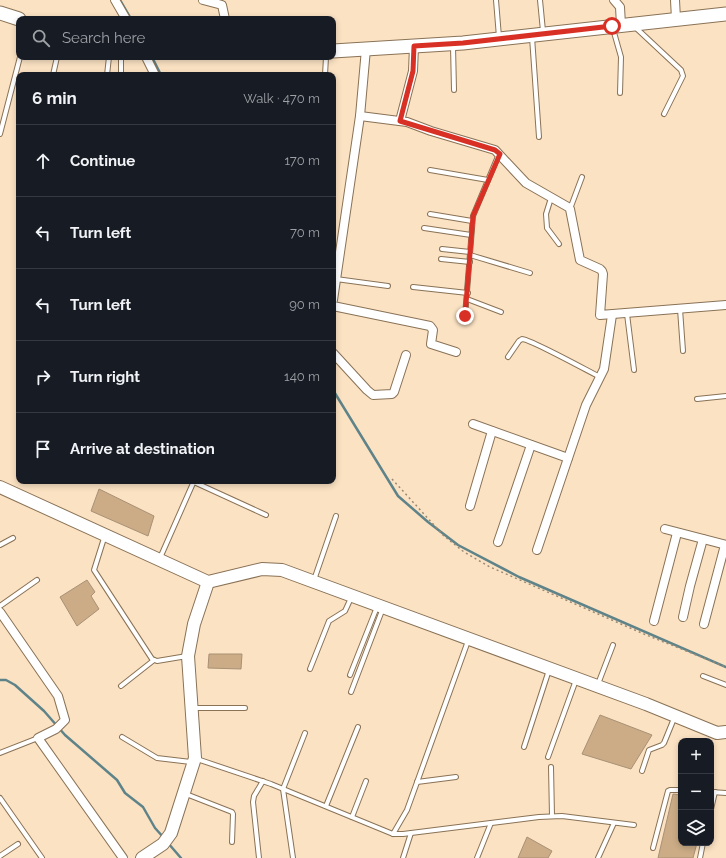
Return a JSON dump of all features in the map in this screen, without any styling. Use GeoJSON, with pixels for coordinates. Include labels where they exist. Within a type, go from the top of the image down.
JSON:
{"type":"FeatureCollection","features":[{"type":"Feature","properties":{"kind":"main road"},"geometry":{"type":"LineString","coordinates":[[0,13],[16,18]]}},
{"type":"Feature","properties":{"kind":"main road"},"geometry":{"type":"LineString","coordinates":[[336,51],[499,39],[726,14]]}},
{"type":"Feature","properties":{"kind":"street"},"geometry":{"type":"LineString","coordinates":[[115,0],[124,16]]}},
{"type":"Feature","properties":{"kind":"street"},"geometry":{"type":"LineString","coordinates":[[203,0],[222,5],[224,16]]}},
{"type":"Feature","properties":{"kind":"street"},"geometry":{"type":"LineString","coordinates":[[614,0],[620,7],[622,25]]}},
{"type":"Feature","properties":{"kind":"street"},"geometry":{"type":"LineString","coordinates":[[675,0],[676,19]]}},
{"type":"Feature","properties":{"kind":"street"},"geometry":{"type":"LineString","coordinates":[[400,121],[413,71],[414,46]]}},
{"type":"Feature","properties":{"kind":"street"},"geometry":{"type":"LineString","coordinates":[[336,278],[360,116],[366,49]]}},
{"type":"Feature","properties":{"kind":"street"},"geometry":{"type":"LineString","coordinates":[[148,60],[154,72]]}},
{"type":"Feature","properties":{"kind":"street"},"geometry":{"type":"LineString","coordinates":[[360,116],[400,121],[495,150],[526,183],[570,209],[580,260],[600,269],[604,274],[600,315],[726,305]]}},
{"type":"Feature","properties":{"kind":"street"},"geometry":{"type":"LineString","coordinates":[[336,307],[430,326],[433,330],[431,344],[456,352]]}},
{"type":"Feature","properties":{"kind":"street"},"geometry":{"type":"LineString","coordinates":[[537,550],[588,401],[604,369],[612,315]]}},
{"type":"Feature","properties":{"kind":"street"},"geometry":{"type":"LineString","coordinates":[[336,356],[366,390],[373,395],[392,394],[394,392],[406,355]]}},
{"type":"Feature","properties":{"kind":"street"},"geometry":{"type":"LineString","coordinates":[[473,424],[568,458]]}},
{"type":"Feature","properties":{"kind":"street"},"geometry":{"type":"LineString","coordinates":[[470,506],[492,431]]}},
{"type":"Feature","properties":{"kind":"street"},"geometry":{"type":"LineString","coordinates":[[498,542],[530,445]]}},
{"type":"Feature","properties":{"kind":"street"},"geometry":{"type":"LineString","coordinates":[[0,487],[208,582],[262,569],[282,570],[468,640],[577,678],[717,733],[726,732]]}},
{"type":"Feature","properties":{"kind":"street"},"geometry":{"type":"LineString","coordinates":[[665,529],[726,545],[704,624]]}},
{"type":"Feature","properties":{"kind":"street"},"geometry":{"type":"LineString","coordinates":[[654,621],[677,533]]}},
{"type":"Feature","properties":{"kind":"street"},"geometry":{"type":"LineString","coordinates":[[683,617],[703,539]]}},
{"type":"Feature","properties":{"kind":"street"},"geometry":{"type":"LineString","coordinates":[[142,858],[163,844],[171,833],[194,760],[188,656],[194,624],[208,582]]}},
{"type":"Feature","properties":{"kind":"street"},"geometry":{"type":"LineString","coordinates":[[0,612],[58,696],[65,720],[56,729],[38,738],[123,858]]}},
{"type":"Feature","properties":{"kind":"lane"},"geometry":{"type":"LineString","coordinates":[[496,0],[499,39]]}},
{"type":"Feature","properties":{"kind":"lane"},"geometry":{"type":"LineString","coordinates":[[539,137],[538,34],[540,0]]}},
{"type":"Feature","properties":{"kind":"lane"},"geometry":{"type":"LineString","coordinates":[[620,93],[622,25]]}},
{"type":"Feature","properties":{"kind":"lane"},"geometry":{"type":"LineString","coordinates":[[622,25],[683,73],[683,76],[664,114]]}},
{"type":"Feature","properties":{"kind":"lane"},"geometry":{"type":"LineString","coordinates":[[453,43],[454,90]]}},
{"type":"Feature","properties":{"kind":"lane"},"geometry":{"type":"LineString","coordinates":[[16,72],[19,60]]}},
{"type":"Feature","properties":{"kind":"lane"},"geometry":{"type":"LineString","coordinates":[[54,72],[56,60]]}},
{"type":"Feature","properties":{"kind":"lane"},"geometry":{"type":"LineString","coordinates":[[107,72],[109,60]]}},
{"type":"Feature","properties":{"kind":"lane"},"geometry":{"type":"LineString","coordinates":[[121,60],[121,72]]}},
{"type":"Feature","properties":{"kind":"lane"},"geometry":{"type":"LineString","coordinates":[[325,72],[326,60]]}},
{"type":"Feature","properties":{"kind":"lane"},"geometry":{"type":"LineString","coordinates":[[0,134],[16,72]]}},
{"type":"Feature","properties":{"kind":"lane"},"geometry":{"type":"LineString","coordinates":[[465,316],[468,293],[472,221],[474,212],[500,154]]}},
{"type":"Feature","properties":{"kind":"lane"},"geometry":{"type":"LineString","coordinates":[[430,170],[488,180]]}},
{"type":"Feature","properties":{"kind":"lane"},"geometry":{"type":"LineString","coordinates":[[570,209],[582,177]]}},
{"type":"Feature","properties":{"kind":"lane"},"geometry":{"type":"LineString","coordinates":[[552,197],[546,214],[547,228],[559,244]]}},
{"type":"Feature","properties":{"kind":"lane"},"geometry":{"type":"LineString","coordinates":[[430,214],[472,221]]}},
{"type":"Feature","properties":{"kind":"lane"},"geometry":{"type":"LineString","coordinates":[[424,228],[471,235]]}},
{"type":"Feature","properties":{"kind":"lane"},"geometry":{"type":"LineString","coordinates":[[442,249],[470,254],[530,273]]}},
{"type":"Feature","properties":{"kind":"lane"},"geometry":{"type":"LineString","coordinates":[[441,259],[470,262]]}},
{"type":"Feature","properties":{"kind":"lane"},"geometry":{"type":"LineString","coordinates":[[336,278],[388,286]]}},
{"type":"Feature","properties":{"kind":"lane"},"geometry":{"type":"LineString","coordinates":[[413,288],[468,293]]}},
{"type":"Feature","properties":{"kind":"lane"},"geometry":{"type":"LineString","coordinates":[[467,299],[501,312]]}},
{"type":"Feature","properties":{"kind":"lane"},"geometry":{"type":"LineString","coordinates":[[680,309],[684,351]]}},
{"type":"Feature","properties":{"kind":"lane"},"geometry":{"type":"LineString","coordinates":[[627,314],[634,370]]}},
{"type":"Feature","properties":{"kind":"lane"},"geometry":{"type":"LineString","coordinates":[[508,357],[521,339],[539,346],[600,377]]}},
{"type":"Feature","properties":{"kind":"lane"},"geometry":{"type":"LineString","coordinates":[[697,399],[726,396]]}},
{"type":"Feature","properties":{"kind":"lane"},"geometry":{"type":"LineString","coordinates":[[158,560],[193,484]]}},
{"type":"Feature","properties":{"kind":"lane"},"geometry":{"type":"LineString","coordinates":[[200,484],[266,515]]}},
{"type":"Feature","properties":{"kind":"lane"},"geometry":{"type":"LineString","coordinates":[[314,582],[336,516]]}},
{"type":"Feature","properties":{"kind":"lane"},"geometry":{"type":"LineString","coordinates":[[105,535],[94,570],[154,660]]}},
{"type":"Feature","properties":{"kind":"lane"},"geometry":{"type":"LineString","coordinates":[[0,545],[12,538]]}},
{"type":"Feature","properties":{"kind":"lane"},"geometry":{"type":"LineString","coordinates":[[0,606],[37,580]]}},
{"type":"Feature","properties":{"kind":"lane"},"geometry":{"type":"LineString","coordinates":[[310,669],[329,621],[345,611],[352,596]]}},
{"type":"Feature","properties":{"kind":"lane"},"geometry":{"type":"LineString","coordinates":[[350,675],[380,606]]}},
{"type":"Feature","properties":{"kind":"lane"},"geometry":{"type":"LineString","coordinates":[[351,692],[380,606]]}},
{"type":"Feature","properties":{"kind":"lane"},"geometry":{"type":"LineString","coordinates":[[393,834],[407,810],[468,640]]}},
{"type":"Feature","properties":{"kind":"lane"},"geometry":{"type":"LineString","coordinates":[[598,686],[613,645]]}},
{"type":"Feature","properties":{"kind":"lane"},"geometry":{"type":"LineString","coordinates":[[121,686],[154,660],[188,656]]}},
{"type":"Feature","properties":{"kind":"lane"},"geometry":{"type":"LineString","coordinates":[[524,748],[550,669]]}},
{"type":"Feature","properties":{"kind":"lane"},"geometry":{"type":"LineString","coordinates":[[703,676],[726,685]]}},
{"type":"Feature","properties":{"kind":"lane"},"geometry":{"type":"LineString","coordinates":[[548,757],[577,678]]}},
{"type":"Feature","properties":{"kind":"lane"},"geometry":{"type":"LineString","coordinates":[[191,708],[245,708]]}},
{"type":"Feature","properties":{"kind":"lane"},"geometry":{"type":"LineString","coordinates":[[642,771],[650,750],[662,745],[675,716]]}},
{"type":"Feature","properties":{"kind":"lane"},"geometry":{"type":"LineString","coordinates":[[326,806],[358,727]]}},
{"type":"Feature","properties":{"kind":"lane"},"geometry":{"type":"LineString","coordinates":[[293,858],[283,789],[305,733]]}},
{"type":"Feature","properties":{"kind":"lane"},"geometry":{"type":"LineString","coordinates":[[122,737],[157,758],[194,760],[263,781],[393,834],[552,816],[562,816],[634,826]]}},
{"type":"Feature","properties":{"kind":"lane"},"geometry":{"type":"LineString","coordinates":[[0,753],[38,738]]}},
{"type":"Feature","properties":{"kind":"lane"},"geometry":{"type":"LineString","coordinates":[[551,767],[552,816]]}},
{"type":"Feature","properties":{"kind":"lane"},"geometry":{"type":"LineString","coordinates":[[417,782],[456,777]]}},
{"type":"Feature","properties":{"kind":"lane"},"geometry":{"type":"LineString","coordinates":[[258,858],[253,802],[254,796],[263,781]]}},
{"type":"Feature","properties":{"kind":"lane"},"geometry":{"type":"LineString","coordinates":[[352,817],[366,781]]}},
{"type":"Feature","properties":{"kind":"lane"},"geometry":{"type":"LineString","coordinates":[[653,848],[668,791],[678,790]]}},
{"type":"Feature","properties":{"kind":"lane"},"geometry":{"type":"LineString","coordinates":[[714,792],[726,793]]}},
{"type":"Feature","properties":{"kind":"lane"},"geometry":{"type":"LineString","coordinates":[[184,793],[232,812],[232,842]]}},
{"type":"Feature","properties":{"kind":"lane"},"geometry":{"type":"LineString","coordinates":[[0,798],[42,858]]}},
{"type":"Feature","properties":{"kind":"lane"},"geometry":{"type":"LineString","coordinates":[[477,858],[491,823]]}},
{"type":"Feature","properties":{"kind":"lane"},"geometry":{"type":"LineString","coordinates":[[598,858],[614,823]]}},
{"type":"Feature","properties":{"kind":"lane"},"geometry":{"type":"LineString","coordinates":[[403,858],[411,833]]}},
{"type":"Feature","properties":{"kind":"lane"},"geometry":{"type":"LineString","coordinates":[[0,856],[18,844]]}},
{"type":"Feature","properties":{"kind":"lane"},"geometry":{"type":"LineString","coordinates":[[700,858],[702,846]]}},
{"type":"Feature","properties":{"kind":"path"},"geometry":{"type":"LineString","coordinates":[[392,479],[444,536],[464,552],[490,567],[637,631],[726,667]]}},
{"type":"Feature","properties":{"kind":"building"},"geometry":{"type":"Polygon","coordinates":[[[99,489],[154,516],[148,536],[91,511],[99,489]]]}},
{"type":"Feature","properties":{"kind":"building"},"geometry":{"type":"Polygon","coordinates":[[[87,580],[95,592],[91,596],[99,609],[77,626],[60,597],[87,580]]]}},
{"type":"Feature","properties":{"kind":"building"},"geometry":{"type":"Polygon","coordinates":[[[209,654],[242,654],[241,669],[208,668],[209,654]]]}},
{"type":"Feature","properties":{"kind":"building"},"geometry":{"type":"Polygon","coordinates":[[[600,715],[652,735],[631,769],[582,754],[600,715]]]}},
{"type":"Feature","properties":{"kind":"building"},"geometry":{"type":"Polygon","coordinates":[[[673,794],[678,795],[678,846],[696,846],[693,858],[658,858],[673,794]]]}},
{"type":"Feature","properties":{"kind":"building"},"geometry":{"type":"Polygon","coordinates":[[[527,837],[552,851],[548,858],[518,858],[527,837]]]}},
{"type":"Feature","properties":{"kind":"waterway"},"geometry":{"type":"LineString","coordinates":[[120,0],[129,16]]}},
{"type":"Feature","properties":{"kind":"waterway"},"geometry":{"type":"LineString","coordinates":[[154,60],[160,72]]}},
{"type":"Feature","properties":{"kind":"waterway"},"geometry":{"type":"LineString","coordinates":[[336,395],[398,496],[458,545],[519,577],[726,667]]}},
{"type":"Feature","properties":{"kind":"waterway"},"geometry":{"type":"LineString","coordinates":[[0,680],[6,680],[15,685],[44,711],[65,735],[117,780],[125,793],[143,807],[155,828],[164,838]]}},
{"type":"Feature","properties":{"kind":"waterway"},"geometry":{"type":"LineString","coordinates":[[168,843],[181,858]]}},
{"type":"Feature","properties":{"kind":"route"},"geometry":{"type":"LineString","coordinates":[[465,316],[473,216],[500,154],[495,150],[400,121],[413,71],[414,46],[463,43],[612,26]]}}]}
